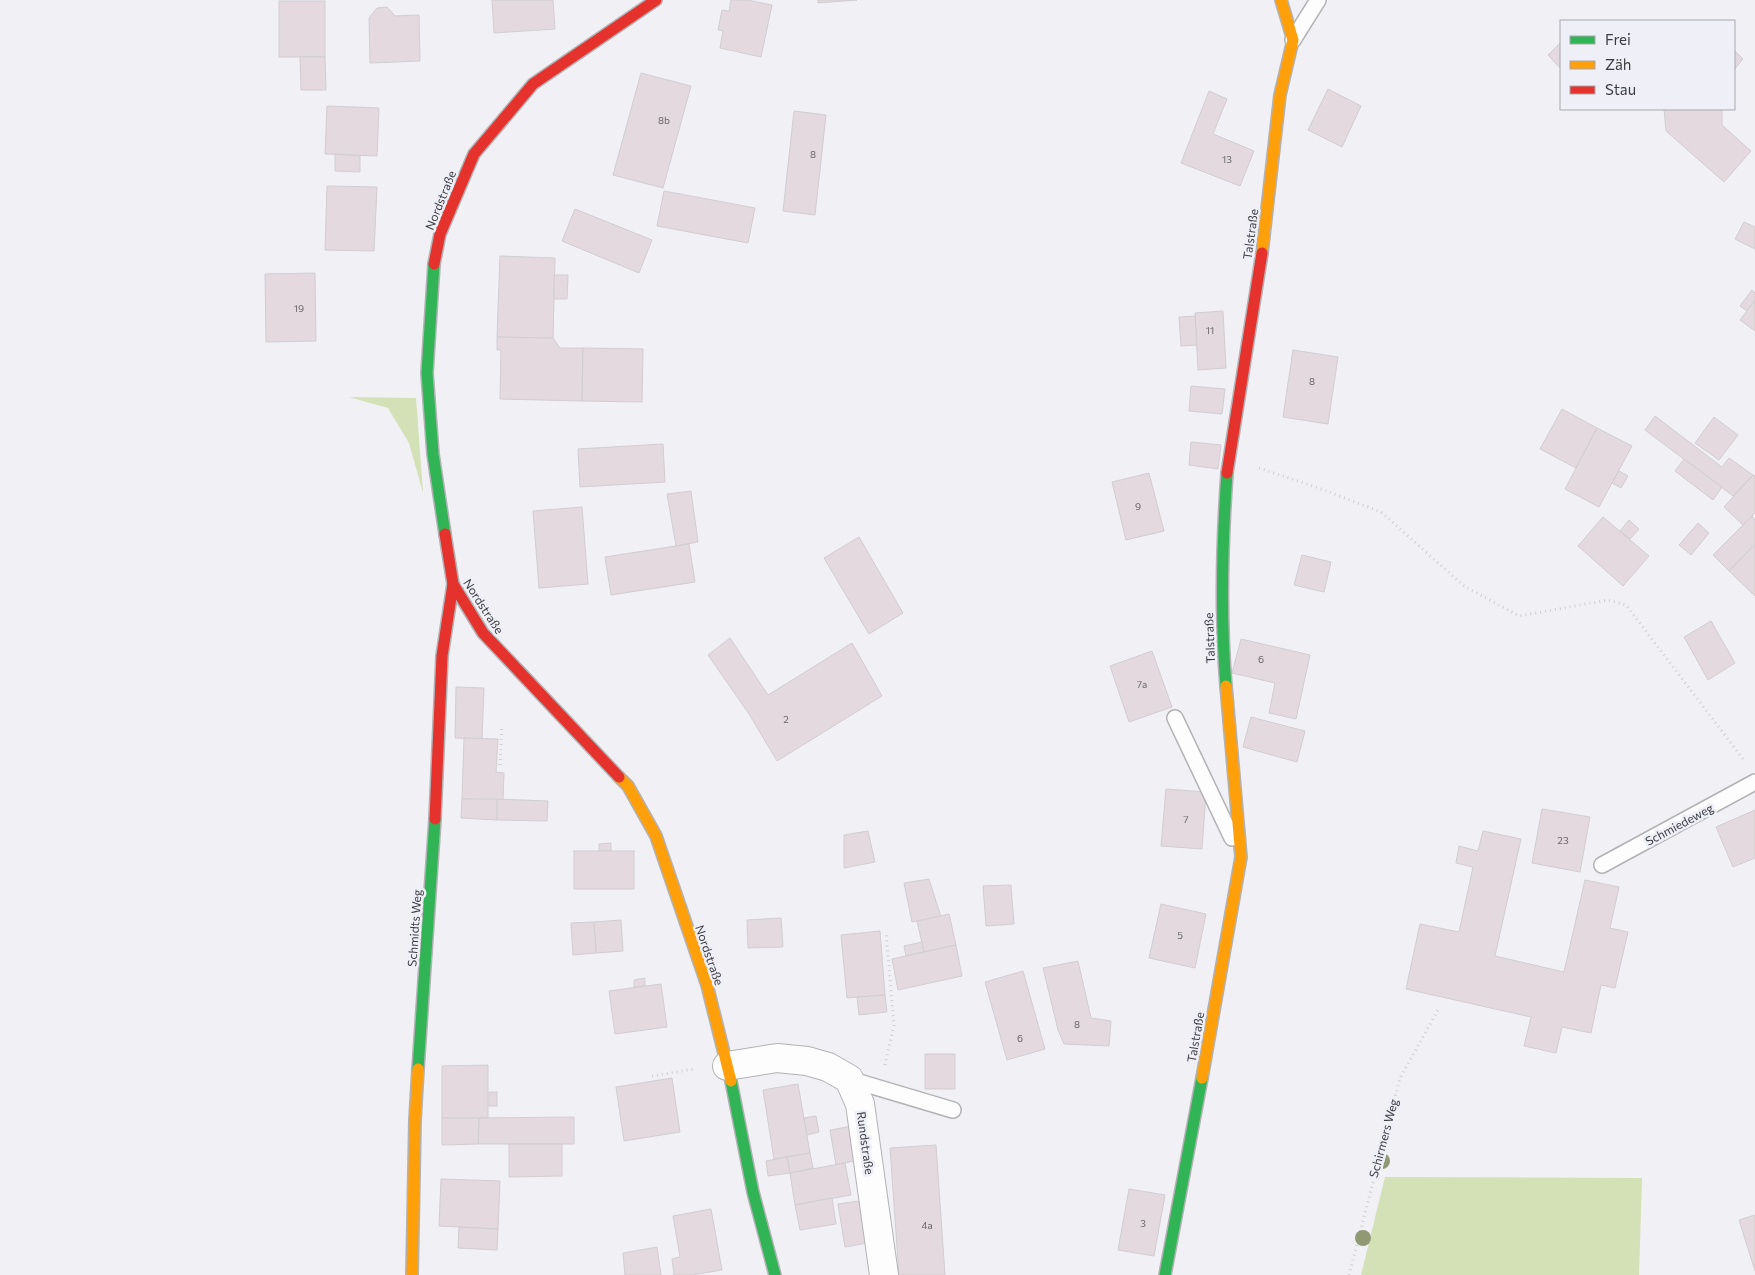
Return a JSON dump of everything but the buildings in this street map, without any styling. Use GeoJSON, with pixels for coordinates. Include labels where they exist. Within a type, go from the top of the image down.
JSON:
{"type":"FeatureCollection","features":[{"type":"Feature","properties":{"kind":"street","name":"Nordstraße"},"geometry":{"type":"LineString","coordinates":[[656,0],[533,84],[474,154],[440,234],[434,262],[429,309],[427,373],[433,454],[452,584],[482,633],[628,786],[656,836],[707,985],[727,1066],[753,1192],[775,1275]]}},
{"type":"Feature","properties":{"kind":"street"},"geometry":{"type":"LineString","coordinates":[[1281,0],[1294,40]]}},
{"type":"Feature","properties":{"kind":"street","name":"Talstraße"},"geometry":{"type":"LineString","coordinates":[[1165,1275],[1178,1214],[1240,857],[1222,634],[1222,543],[1228,458],[1265,233],[1280,95],[1294,40]]}},
{"type":"Feature","properties":{"kind":"street","name":"Schmidts Weg"},"geometry":{"type":"LineString","coordinates":[[412,1275],[415,1120],[434,841],[442,656],[452,584]]}},
{"type":"Feature","properties":{"kind":"street"},"geometry":{"type":"LineString","coordinates":[[727,1066],[777,1058],[807,1061],[828,1067],[849,1079]]}},
{"type":"Feature","properties":{"kind":"street","name":"Rundstraße"},"geometry":{"type":"LineString","coordinates":[[849,1079],[860,1104],[884,1275]]}},
{"type":"Feature","properties":{"kind":"lane"},"geometry":{"type":"LineString","coordinates":[[1294,40],[1318,0]]}},
{"type":"Feature","properties":{"kind":"lane"},"geometry":{"type":"LineString","coordinates":[[1175,718],[1213,795],[1240,857]]}},
{"type":"Feature","properties":{"kind":"lane","name":"Schmiedeweg"},"geometry":{"type":"LineString","coordinates":[[1602,865],[1755,782]]}},
{"type":"Feature","properties":{"kind":"lane"},"geometry":{"type":"LineString","coordinates":[[849,1079],[953,1110]]}},
{"type":"Feature","properties":{"kind":"path"},"geometry":{"type":"LineString","coordinates":[[1228,458],[1316,487],[1381,512],[1464,586],[1519,616],[1608,600],[1626,605],[1748,766]]}},
{"type":"Feature","properties":{"kind":"path"},"geometry":{"type":"LineString","coordinates":[[500,766],[502,726]]}},
{"type":"Feature","properties":{"kind":"path"},"geometry":{"type":"LineString","coordinates":[[876,1087],[888,1057],[894,1024],[886,932]]}},
{"type":"Feature","properties":{"kind":"path","name":"Schirmers Weg"},"geometry":{"type":"LineString","coordinates":[[1349,1275],[1400,1078],[1438,1010]]}},
{"type":"Feature","properties":{"kind":"path"},"geometry":{"type":"LineString","coordinates":[[652,1076],[694,1069],[698,1073]]}},
{"type":"Feature","properties":{"kind":"green space"},"geometry":{"type":"Polygon","coordinates":[[[349,397],[416,398],[423,493],[409,443],[388,408],[349,397]]]}},
{"type":"Feature","properties":{"kind":"green space"},"geometry":{"type":"Polygon","coordinates":[[[1385,1177],[1642,1178],[1639,1275],[1361,1275],[1385,1177]]]}},
{"type":"Feature","properties":{"kind":"traffic: fast"},"geometry":{"type":"LineString","coordinates":[[434,264],[427,373],[433,454],[445,534]]}},
{"type":"Feature","properties":{"kind":"traffic: fast"},"geometry":{"type":"LineString","coordinates":[[1226,686],[1222,579],[1227,473]]}},
{"type":"Feature","properties":{"kind":"traffic: fast"},"geometry":{"type":"LineString","coordinates":[[418,1069],[435,819]]}},
{"type":"Feature","properties":{"kind":"traffic: fast"},"geometry":{"type":"LineString","coordinates":[[1165,1275],[1202,1078]]}},
{"type":"Feature","properties":{"kind":"traffic: fast"},"geometry":{"type":"LineString","coordinates":[[731,1081],[753,1192],[775,1275]]}},
{"type":"Feature","properties":{"kind":"traffic: slow"},"geometry":{"type":"LineString","coordinates":[[1262,253],[1280,95],[1293,40],[1281,0]]}},
{"type":"Feature","properties":{"kind":"traffic: slow"},"geometry":{"type":"LineString","coordinates":[[1202,1078],[1241,857],[1226,686]]}},
{"type":"Feature","properties":{"kind":"traffic: slow"},"geometry":{"type":"LineString","coordinates":[[619,777],[628,786],[656,836],[707,985],[731,1081]]}},
{"type":"Feature","properties":{"kind":"traffic: slow"},"geometry":{"type":"LineString","coordinates":[[412,1275],[415,1120],[418,1069]]}},
{"type":"Feature","properties":{"kind":"traffic: jam"},"geometry":{"type":"LineString","coordinates":[[434,264],[440,234],[474,154],[533,84],[656,0]]}},
{"type":"Feature","properties":{"kind":"traffic: jam"},"geometry":{"type":"LineString","coordinates":[[1227,473],[1262,253]]}},
{"type":"Feature","properties":{"kind":"traffic: jam"},"geometry":{"type":"LineString","coordinates":[[445,534],[453,584],[483,633],[619,777]]}},
{"type":"Feature","properties":{"kind":"traffic: jam"},"geometry":{"type":"LineString","coordinates":[[435,819],[442,656],[453,584]]}}]}
